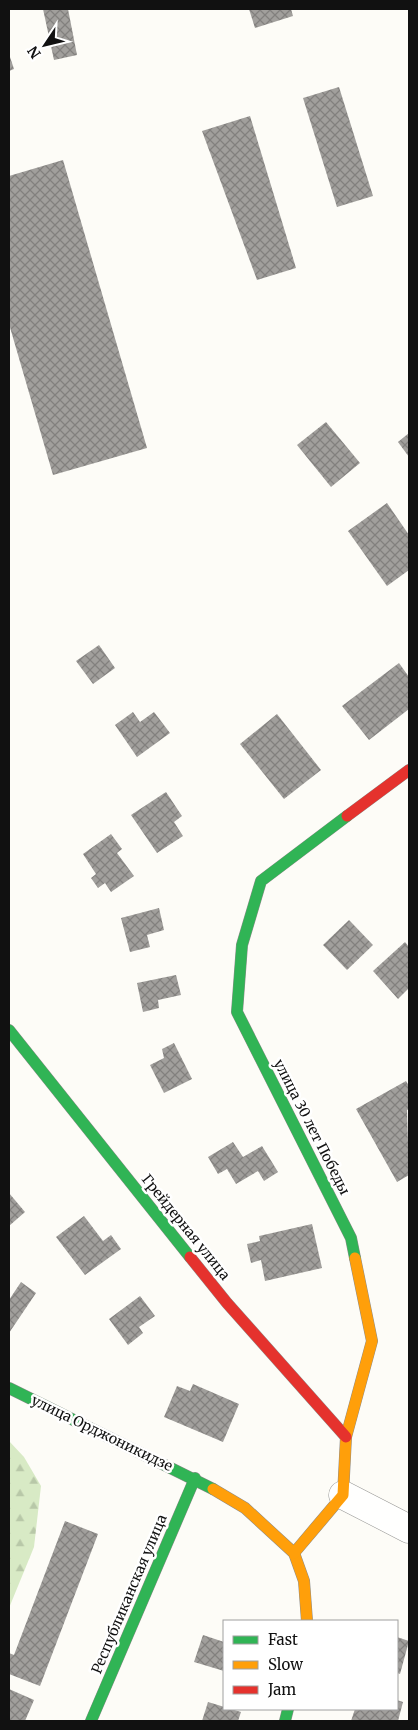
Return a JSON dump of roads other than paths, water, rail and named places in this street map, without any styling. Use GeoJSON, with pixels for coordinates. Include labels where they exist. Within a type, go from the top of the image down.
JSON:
{"type":"FeatureCollection","features":[{"type":"Feature","properties":{"kind":"street","name":"улица 30 лет Победы"},"geometry":{"type":"LineString","coordinates":[[343,1495],[346,1437],[372,1341],[351,1238],[237,1012],[242,945],[261,881],[409,770]]}},
{"type":"Feature","properties":{"kind":"street","name":"Грейдерная улица"},"geometry":{"type":"LineString","coordinates":[[9,1030],[227,1303],[346,1437]]}},
{"type":"Feature","properties":{"kind":"street","name":"улица Орджоникидзе"},"geometry":{"type":"LineString","coordinates":[[9,1388],[195,1478],[245,1508],[294,1553]]}},
{"type":"Feature","properties":{"kind":"street","name":"Республиканская улица"},"geometry":{"type":"LineString","coordinates":[[91,1721],[195,1478]]}},
{"type":"Feature","properties":{"kind":"street"},"geometry":{"type":"LineString","coordinates":[[307,1620],[304,1581],[294,1553],[343,1495],[409,1529]]}}]}
